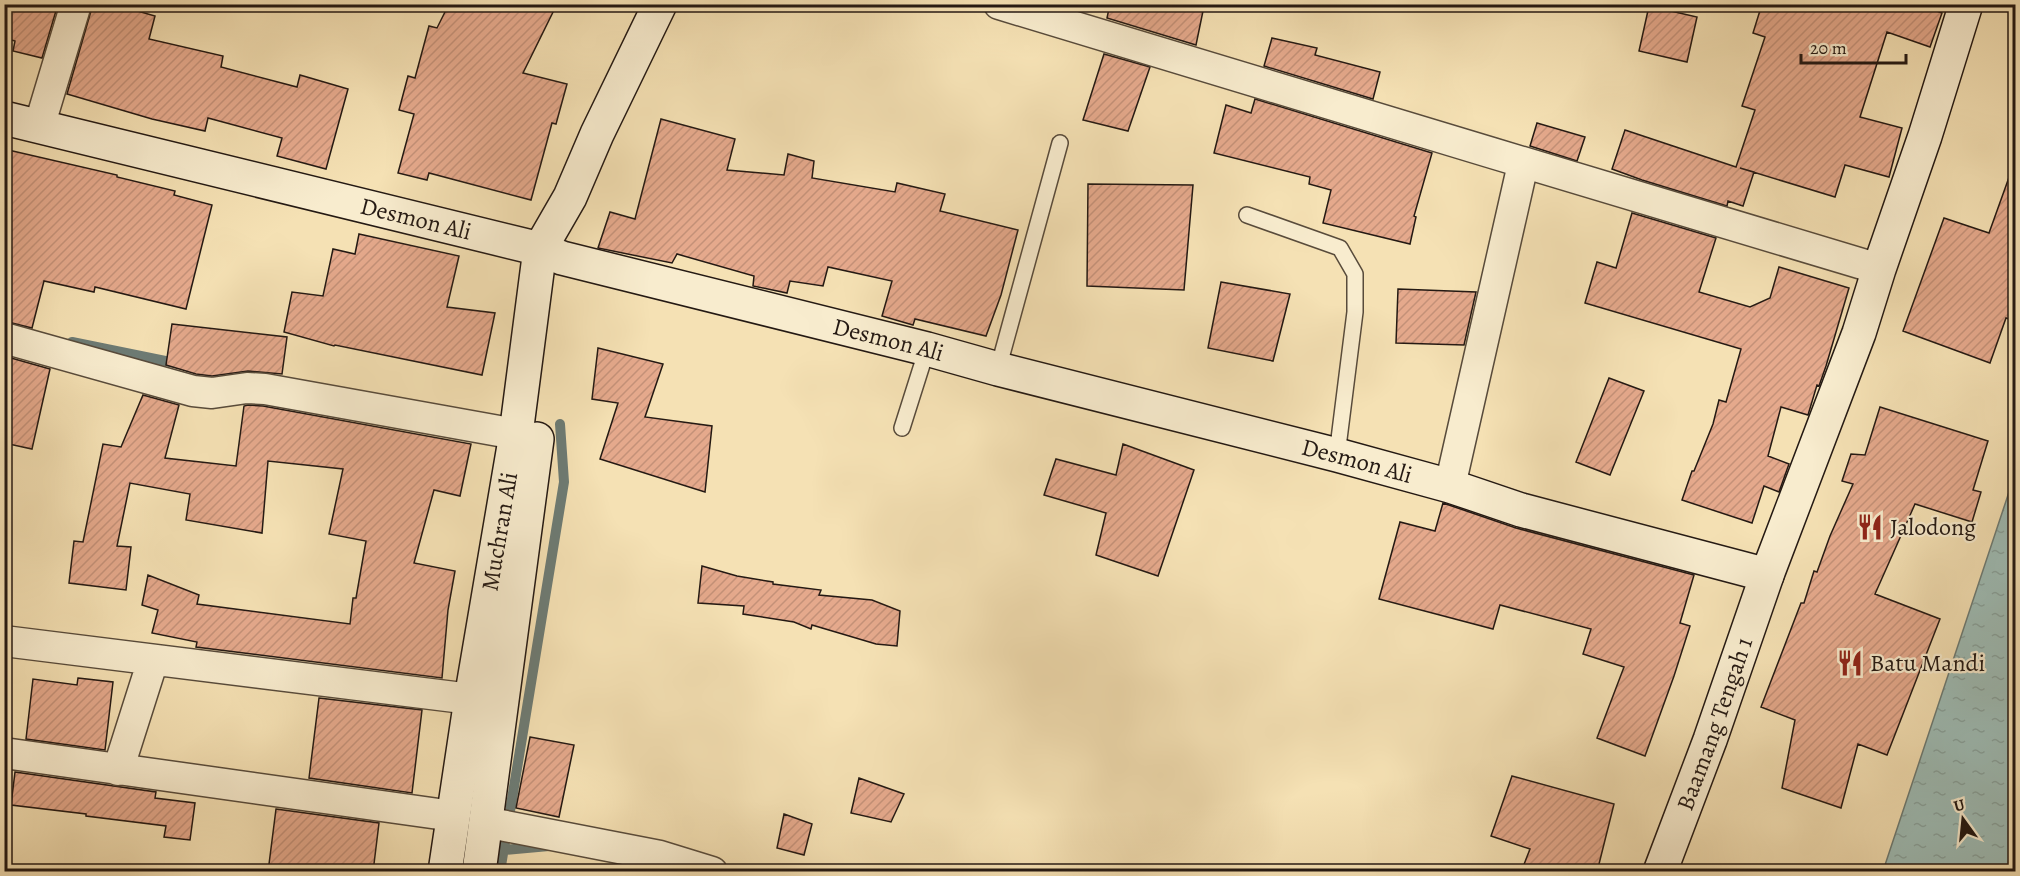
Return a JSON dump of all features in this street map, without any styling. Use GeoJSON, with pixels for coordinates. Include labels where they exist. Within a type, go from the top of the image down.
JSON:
{"type":"FeatureCollection","features":[{"type":"Feature","properties":{"kind":"street"},"geometry":{"type":"LineString","coordinates":[[39,127],[76,4]]}},
{"type":"Feature","properties":{"kind":"street","name":"Muchran Ali"},"geometry":{"type":"LineString","coordinates":[[445,872],[471,699],[516,434],[551,254],[570,196],[597,134],[660,4]]}},
{"type":"Feature","properties":{"kind":"street"},"geometry":{"type":"LineString","coordinates":[[999,4],[1523,164],[1879,269]]}},
{"type":"Feature","properties":{"kind":"street","name":"Baamang Tengah 1"},"geometry":{"type":"LineString","coordinates":[[1660,872],[1710,740],[1767,575],[1858,333],[1925,136],[1966,4]]}},
{"type":"Feature","properties":{"kind":"street","name":"Desmon Ali"},"geometry":{"type":"LineString","coordinates":[[4,118],[927,349],[1337,455],[1450,486],[1521,510],[1767,575]]}},
{"type":"Feature","properties":{"kind":"street"},"geometry":{"type":"LineString","coordinates":[[1450,486],[1523,164]]}},
{"type":"Feature","properties":{"kind":"street","name":"Muchran Ali"},"geometry":{"type":"LineString","coordinates":[[479,872],[501,825],[551,254]]}},
{"type":"Feature","properties":{"kind":"street"},"geometry":{"type":"LineString","coordinates":[[4,338],[193,391],[212,393],[247,388],[265,389],[516,434]]}},
{"type":"Feature","properties":{"kind":"street"},"geometry":{"type":"LineString","coordinates":[[4,641],[471,699]]}},
{"type":"Feature","properties":{"kind":"street"},"geometry":{"type":"LineString","coordinates":[[118,770],[153,660]]}},
{"type":"Feature","properties":{"kind":"street"},"geometry":{"type":"LineString","coordinates":[[4,753],[453,816]]}},
{"type":"Feature","properties":{"kind":"street"},"geometry":{"type":"LineString","coordinates":[[501,825],[660,856],[712,872]]}},
{"type":"Feature","properties":{"kind":"lane"},"geometry":{"type":"LineString","coordinates":[[998,369],[1060,143]]}},
{"type":"Feature","properties":{"kind":"lane"},"geometry":{"type":"LineString","coordinates":[[1247,215],[1340,248],[1354,274],[1355,312],[1337,455]]}},
{"type":"Feature","properties":{"kind":"lane"},"geometry":{"type":"LineString","coordinates":[[902,428],[927,349]]}},
{"type":"Feature","properties":{"kind":"water"},"geometry":{"type":"Polygon","coordinates":[[[2015,474],[2015,871],[1883,871],[2015,474]]]}},
{"type":"Feature","properties":{"kind":"building"},"geometry":{"type":"Polygon","coordinates":[[[4,4],[58,4],[42,58],[13,51],[15,41],[4,38],[4,4]]]}},
{"type":"Feature","properties":{"kind":"building"},"geometry":{"type":"Polygon","coordinates":[[[93,4],[113,4],[155,16],[149,39],[223,56],[221,67],[297,87],[300,75],[348,89],[326,169],[277,156],[282,138],[208,118],[205,131],[152,119],[67,94],[93,4]]]}},
{"type":"Feature","properties":{"kind":"building"},"geometry":{"type":"Polygon","coordinates":[[[449,4],[557,4],[523,73],[567,84],[556,124],[552,123],[531,200],[429,173],[427,180],[398,173],[414,114],[399,110],[408,76],[415,78],[429,26],[437,28],[449,4]]]}},
{"type":"Feature","properties":{"kind":"building"},"geometry":{"type":"Polygon","coordinates":[[[1110,4],[1171,4],[1203,11],[1196,45],[1107,18],[1110,4]]]}},
{"type":"Feature","properties":{"kind":"building"},"geometry":{"type":"Polygon","coordinates":[[[1762,4],[1918,4],[1942,13],[1930,47],[1887,32],[1860,117],[1902,128],[1889,177],[1845,165],[1835,197],[1754,172],[1743,206],[1728,201],[1727,206],[1612,169],[1625,130],[1736,167],[1755,110],[1742,106],[1765,37],[1753,33],[1762,4]]]}},
{"type":"Feature","properties":{"kind":"building"},"geometry":{"type":"Polygon","coordinates":[[[1649,6],[1697,17],[1687,62],[1639,51],[1649,6]]]}},
{"type":"Feature","properties":{"kind":"building"},"geometry":{"type":"Polygon","coordinates":[[[1272,38],[1317,48],[1315,55],[1380,72],[1373,99],[1264,66],[1272,38]]]}},
{"type":"Feature","properties":{"kind":"building"},"geometry":{"type":"Polygon","coordinates":[[[1104,54],[1150,67],[1128,131],[1083,120],[1104,54]]]}},
{"type":"Feature","properties":{"kind":"building"},"geometry":{"type":"Polygon","coordinates":[[[1255,99],[1432,153],[1414,216],[1416,217],[1410,244],[1323,223],[1331,190],[1309,184],[1310,177],[1214,153],[1226,105],[1251,113],[1255,99]]]}},
{"type":"Feature","properties":{"kind":"building"},"geometry":{"type":"Polygon","coordinates":[[[661,119],[735,139],[727,170],[784,175],[788,154],[814,161],[812,178],[895,192],[897,183],[945,194],[940,211],[1018,230],[1001,295],[986,336],[915,319],[913,325],[882,316],[892,281],[828,267],[823,286],[790,281],[787,293],[753,286],[754,276],[677,254],[672,263],[598,248],[610,212],[635,219],[661,119]]]}},
{"type":"Feature","properties":{"kind":"building"},"geometry":{"type":"Polygon","coordinates":[[[1537,123],[1585,137],[1577,161],[1530,146],[1537,123]]]}},
{"type":"Feature","properties":{"kind":"building"},"geometry":{"type":"Polygon","coordinates":[[[4,149],[117,175],[117,177],[175,191],[174,195],[212,205],[186,309],[95,287],[94,292],[44,281],[32,328],[4,321],[4,149]]]}},
{"type":"Feature","properties":{"kind":"building"},"geometry":{"type":"Polygon","coordinates":[[[2012,169],[2016,169],[2016,321],[2006,318],[1990,363],[1903,331],[1944,218],[1989,233],[2012,169]]]}},
{"type":"Feature","properties":{"kind":"building"},"geometry":{"type":"Polygon","coordinates":[[[1088,184],[1193,185],[1184,290],[1087,286],[1088,184]]]}},
{"type":"Feature","properties":{"kind":"building"},"geometry":{"type":"Polygon","coordinates":[[[1632,213],[1716,238],[1699,292],[1750,307],[1770,298],[1779,267],[1849,288],[1826,366],[1819,386],[1817,385],[1808,415],[1781,407],[1768,456],[1789,464],[1779,492],[1764,486],[1752,523],[1682,500],[1713,424],[1719,400],[1726,402],[1741,349],[1585,303],[1597,262],[1616,268],[1632,213]]]}},
{"type":"Feature","properties":{"kind":"building"},"geometry":{"type":"Polygon","coordinates":[[[359,234],[459,256],[447,307],[495,313],[482,375],[334,346],[284,332],[292,292],[323,296],[333,249],[355,254],[359,234]]]}},
{"type":"Feature","properties":{"kind":"building"},"geometry":{"type":"Polygon","coordinates":[[[1221,282],[1290,294],[1273,361],[1208,348],[1221,282]]]}},
{"type":"Feature","properties":{"kind":"building"},"geometry":{"type":"Polygon","coordinates":[[[1398,289],[1476,292],[1464,345],[1396,343],[1398,289]]]}},
{"type":"Feature","properties":{"kind":"building"},"geometry":{"type":"Polygon","coordinates":[[[172,324],[287,337],[282,374],[248,371],[212,376],[166,365],[172,324]]]}},
{"type":"Feature","properties":{"kind":"building"},"geometry":{"type":"Polygon","coordinates":[[[598,348],[663,364],[645,417],[712,426],[705,492],[600,459],[618,403],[592,399],[598,348]]]}},
{"type":"Feature","properties":{"kind":"building"},"geometry":{"type":"Polygon","coordinates":[[[4,356],[50,369],[32,449],[4,443],[4,356]]]}},
{"type":"Feature","properties":{"kind":"building"},"geometry":{"type":"Polygon","coordinates":[[[1609,378],[1644,391],[1610,475],[1576,462],[1609,378]]]}},
{"type":"Feature","properties":{"kind":"building"},"geometry":{"type":"Polygon","coordinates":[[[143,395],[179,405],[165,458],[236,466],[244,406],[248,405],[471,444],[460,496],[434,490],[414,563],[455,571],[448,610],[442,678],[196,647],[197,642],[152,633],[158,610],[142,605],[148,575],[199,595],[197,604],[350,624],[353,598],[356,598],[366,541],[329,534],[343,469],[268,461],[262,533],[186,520],[190,494],[130,483],[117,546],[131,547],[126,590],[69,583],[74,541],[83,542],[103,444],[121,447],[143,395]]]}},
{"type":"Feature","properties":{"kind":"building"},"geometry":{"type":"Polygon","coordinates":[[[1880,407],[1988,441],[1973,490],[1981,492],[1972,522],[1915,504],[1875,594],[1940,619],[1887,755],[1858,744],[1841,808],[1782,788],[1795,720],[1761,707],[1801,603],[1804,603],[1814,571],[1817,572],[1853,484],[1842,481],[1851,454],[1865,455],[1880,407]]]}},
{"type":"Feature","properties":{"kind":"building"},"geometry":{"type":"Polygon","coordinates":[[[1123,444],[1194,470],[1158,576],[1096,555],[1106,513],[1044,495],[1056,459],[1116,475],[1123,444]]]}},
{"type":"Feature","properties":{"kind":"building"},"geometry":{"type":"Polygon","coordinates":[[[1443,503],[1516,528],[1694,575],[1680,623],[1690,626],[1645,756],[1597,738],[1624,667],[1583,654],[1591,629],[1500,605],[1493,629],[1379,599],[1400,522],[1435,531],[1443,503]]]}},
{"type":"Feature","properties":{"kind":"building"},"geometry":{"type":"Polygon","coordinates":[[[702,566],[737,576],[773,582],[773,584],[821,590],[819,595],[872,600],[900,611],[897,646],[876,644],[812,625],[811,629],[794,622],[743,614],[744,606],[698,603],[702,566]]]}},
{"type":"Feature","properties":{"kind":"building"},"geometry":{"type":"Polygon","coordinates":[[[78,678],[113,682],[105,750],[26,739],[33,679],[77,685],[78,678]]]}},
{"type":"Feature","properties":{"kind":"building"},"geometry":{"type":"Polygon","coordinates":[[[319,698],[422,710],[412,793],[309,778],[319,698]]]}},
{"type":"Feature","properties":{"kind":"building"},"geometry":{"type":"Polygon","coordinates":[[[530,737],[574,745],[559,817],[516,808],[530,737]]]}},
{"type":"Feature","properties":{"kind":"building"},"geometry":{"type":"Polygon","coordinates":[[[15,772],[156,792],[155,798],[195,803],[190,840],[164,837],[166,826],[11,805],[15,772]]]}},
{"type":"Feature","properties":{"kind":"building"},"geometry":{"type":"Polygon","coordinates":[[[1512,776],[1614,804],[1597,872],[1562,865],[1560,872],[1521,872],[1530,849],[1491,836],[1512,776]]]}},
{"type":"Feature","properties":{"kind":"building"},"geometry":{"type":"Polygon","coordinates":[[[859,778],[904,794],[891,822],[851,813],[859,778]]]}},
{"type":"Feature","properties":{"kind":"building"},"geometry":{"type":"Polygon","coordinates":[[[276,809],[379,823],[373,872],[268,872],[276,809]]]}},
{"type":"Feature","properties":{"kind":"building"},"geometry":{"type":"Polygon","coordinates":[[[784,814],[812,824],[804,855],[777,848],[784,814]]]}},
{"type":"Feature","properties":{"kind":"waterway"},"geometry":{"type":"LineString","coordinates":[[72,342],[180,364]]}},
{"type":"Feature","properties":{"kind":"waterway"},"geometry":{"type":"LineString","coordinates":[[500,872],[564,482],[560,424]]}},
{"type":"Feature","properties":{"kind":"waterway"},"geometry":{"type":"LineString","coordinates":[[504,850],[549,846]]}},
{"type":"Feature","properties":{"kind":"waterway"},"geometry":{"type":"LineString","coordinates":[[640,866],[659,872]]}},
{"type":"Feature","properties":{"kind":"place","name":"Jalodong"},"geometry":{"type":"Point","coordinates":[1870,527]}},
{"type":"Feature","properties":{"kind":"place","name":"Batu Mandi"},"geometry":{"type":"Point","coordinates":[1850,663]}}]}
